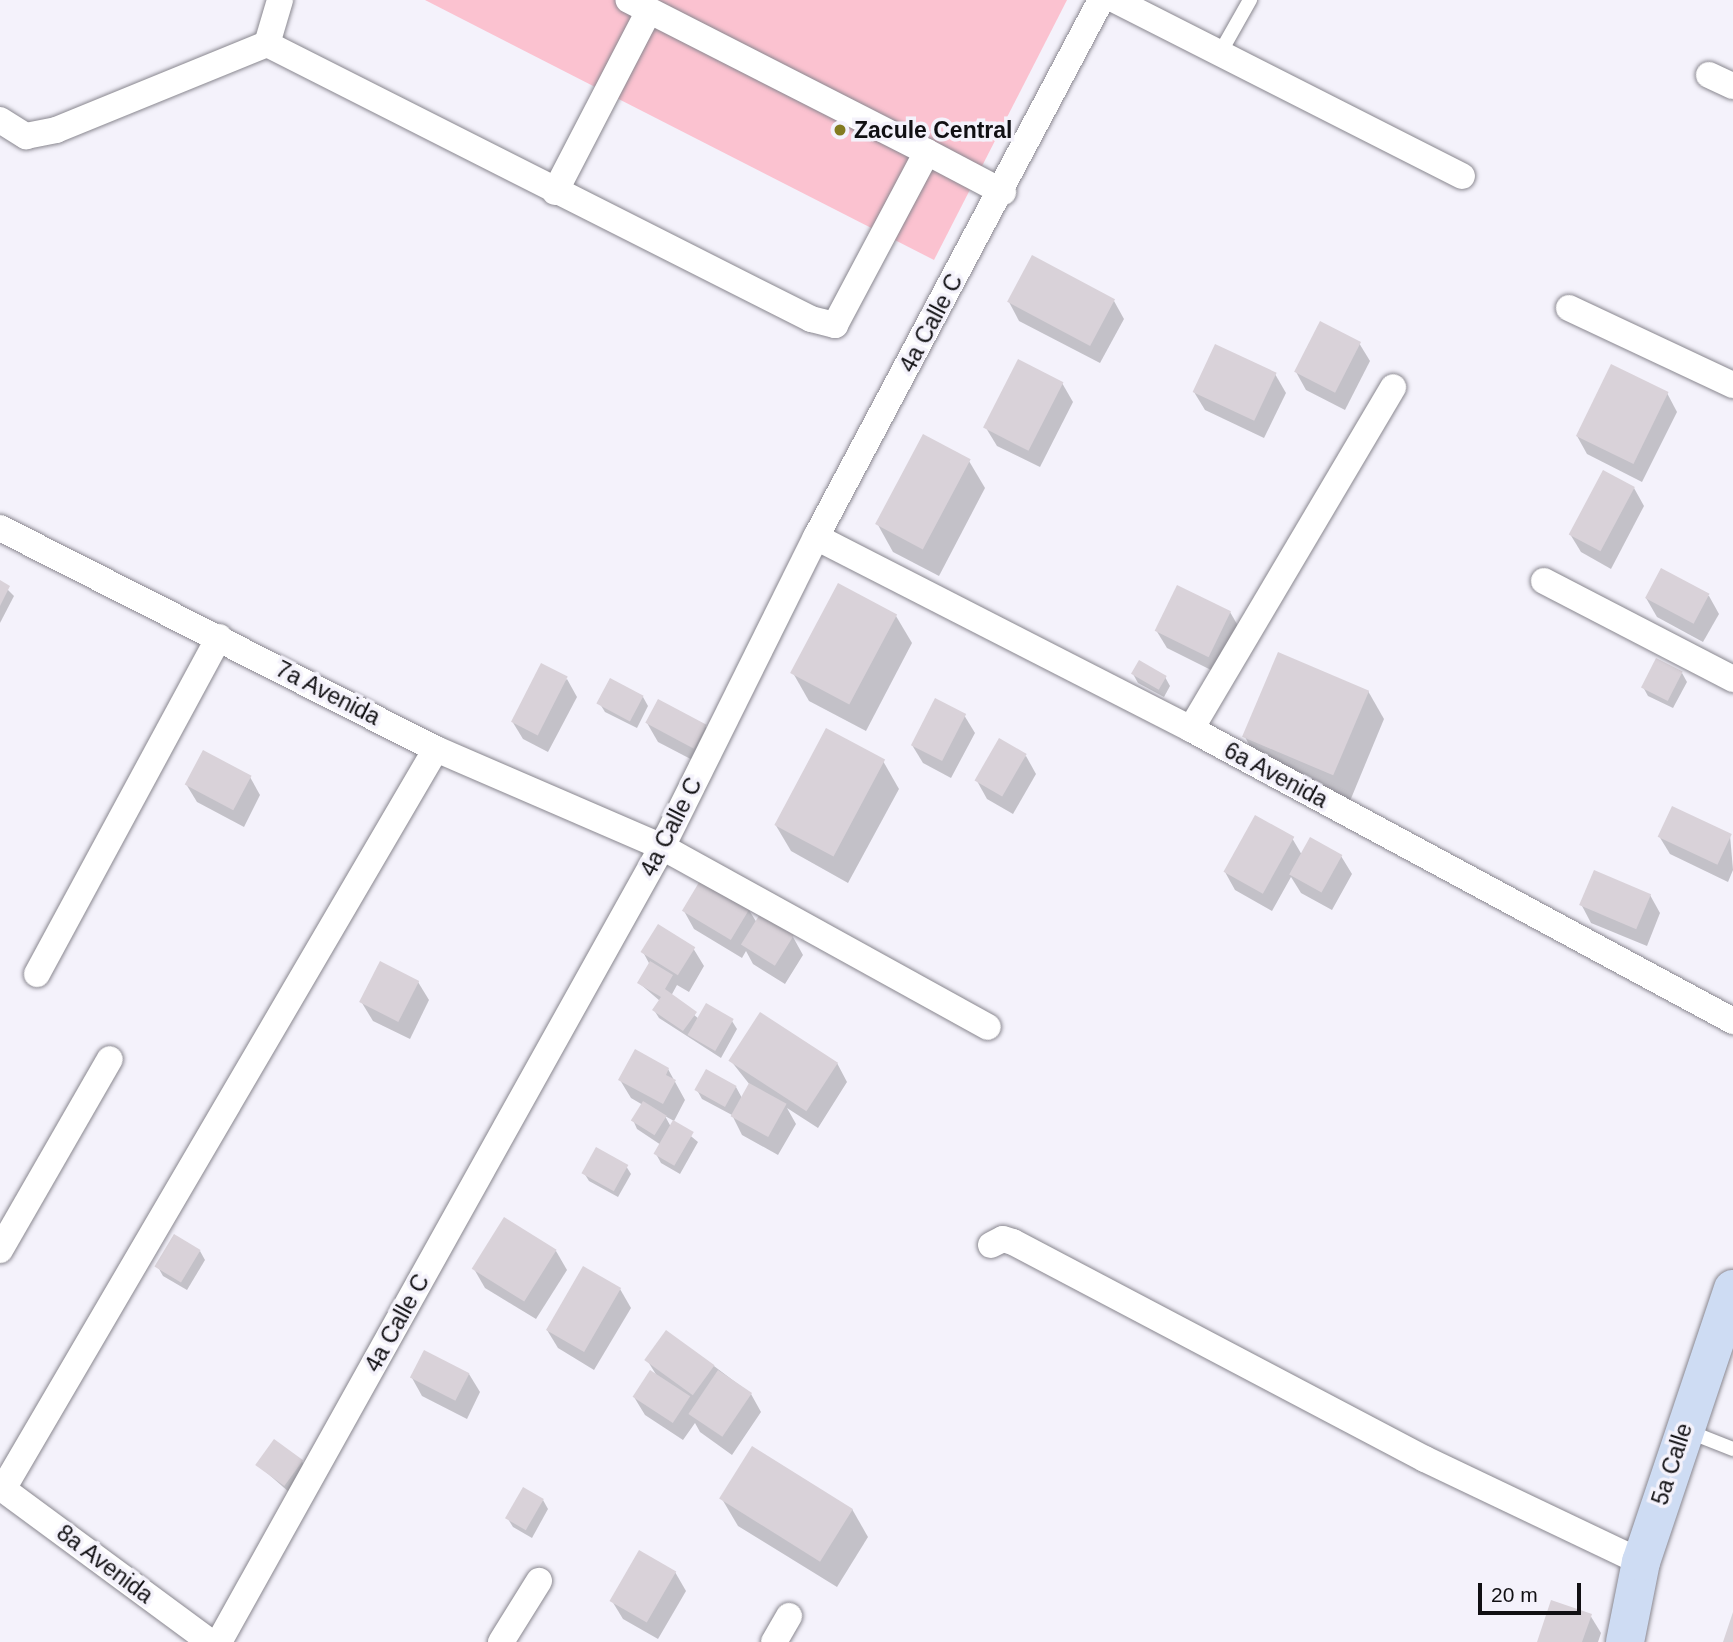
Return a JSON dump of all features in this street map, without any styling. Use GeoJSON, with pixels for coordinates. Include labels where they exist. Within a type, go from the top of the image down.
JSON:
{"type":"FeatureCollection","features":[{"type":"Feature","properties":{"kind":"main road","name":"5a Calle"},"geometry":{"type":"LineString","coordinates":[[1625,1642],[1641,1562],[1683,1429],[1733,1289]]}},
{"type":"Feature","properties":{"kind":"street"},"geometry":{"type":"LineString","coordinates":[[267,44],[279,0]]}},
{"type":"Feature","properties":{"kind":"street","name":"4a Calle C"},"geometry":{"type":"LineString","coordinates":[[219,1642],[662,847],[816,537],[1003,191],[1101,0]]}},
{"type":"Feature","properties":{"kind":"street"},"geometry":{"type":"LineString","coordinates":[[1115,0],[1462,176]]}},
{"type":"Feature","properties":{"kind":"street"},"geometry":{"type":"LineString","coordinates":[[555,192],[639,5],[1003,191]]}},
{"type":"Feature","properties":{"kind":"street"},"geometry":{"type":"LineString","coordinates":[[0,120],[26,136],[56,130],[267,44],[555,192],[811,319],[835,325],[927,152]]}},
{"type":"Feature","properties":{"kind":"street"},"geometry":{"type":"LineString","coordinates":[[1709,75],[1733,86]]}},
{"type":"Feature","properties":{"kind":"street"},"geometry":{"type":"LineString","coordinates":[[1569,308],[1733,385]]}},
{"type":"Feature","properties":{"kind":"street"},"geometry":{"type":"LineString","coordinates":[[1191,729],[1393,387]]}},
{"type":"Feature","properties":{"kind":"street","name":"7a Avenida"},"geometry":{"type":"LineString","coordinates":[[0,528],[436,749],[662,847],[988,1027]]}},
{"type":"Feature","properties":{"kind":"street","name":"6a Avenida"},"geometry":{"type":"LineString","coordinates":[[816,537],[1191,729],[1733,1020]]}},
{"type":"Feature","properties":{"kind":"street"},"geometry":{"type":"LineString","coordinates":[[1544,581],[1733,679]]}},
{"type":"Feature","properties":{"kind":"street"},"geometry":{"type":"LineString","coordinates":[[37,974],[219,637]]}},
{"type":"Feature","properties":{"kind":"street"},"geometry":{"type":"LineString","coordinates":[[2,1488],[436,749]]}},
{"type":"Feature","properties":{"kind":"street"},"geometry":{"type":"LineString","coordinates":[[0,1250],[110,1059]]}},
{"type":"Feature","properties":{"kind":"street"},"geometry":{"type":"LineString","coordinates":[[991,1245],[1003,1239],[1013,1242],[1425,1459],[1641,1562]]}},
{"type":"Feature","properties":{"kind":"street","name":"8a Avenida"},"geometry":{"type":"LineString","coordinates":[[2,1488],[209,1642]]}},
{"type":"Feature","properties":{"kind":"street"},"geometry":{"type":"LineString","coordinates":[[501,1642],[539,1581]]}},
{"type":"Feature","properties":{"kind":"street"},"geometry":{"type":"LineString","coordinates":[[774,1642],[789,1616]]}},
{"type":"Feature","properties":{"kind":"lane"},"geometry":{"type":"LineString","coordinates":[[1220,53],[1250,0]]}},
{"type":"Feature","properties":{"kind":"lane"},"geometry":{"type":"LineString","coordinates":[[1683,1429],[1733,1449]]}},
{"type":"Feature","properties":{"kind":"shaded area","name":"Zacule Central"},"geometry":{"type":"Polygon","coordinates":[[[425,0],[1067,0],[934,260],[425,0]]]}},
{"type":"Feature","properties":{"kind":"building"},"geometry":{"type":"Polygon","coordinates":[[[1032,255],[1115,299],[1090,346],[1007,302],[1032,255]]]}},
{"type":"Feature","properties":{"kind":"building"},"geometry":{"type":"Polygon","coordinates":[[[1320,321],[1361,342],[1335,393],[1294,372],[1320,321]]]}},
{"type":"Feature","properties":{"kind":"building"},"geometry":{"type":"Polygon","coordinates":[[[1215,344],[1277,373],[1254,421],[1193,392],[1215,344]]]}},
{"type":"Feature","properties":{"kind":"building"},"geometry":{"type":"Polygon","coordinates":[[[1018,359],[1063,382],[1028,451],[983,428],[1018,359]]]}},
{"type":"Feature","properties":{"kind":"building"},"geometry":{"type":"Polygon","coordinates":[[[1611,364],[1669,392],[1633,464],[1576,436],[1611,364]]]}},
{"type":"Feature","properties":{"kind":"building"},"geometry":{"type":"Polygon","coordinates":[[[923,434],[971,459],[923,549],[875,524],[923,434]]]}},
{"type":"Feature","properties":{"kind":"building"},"geometry":{"type":"Polygon","coordinates":[[[1603,470],[1635,487],[1601,551],[1569,534],[1603,470]]]}},
{"type":"Feature","properties":{"kind":"building"},"geometry":{"type":"Polygon","coordinates":[[[1661,568],[1710,594],[1694,624],[1645,598],[1661,568]]]}},
{"type":"Feature","properties":{"kind":"building"},"geometry":{"type":"Polygon","coordinates":[[[0,580],[10,586],[0,606],[0,580]]]}},
{"type":"Feature","properties":{"kind":"building"},"geometry":{"type":"Polygon","coordinates":[[[838,583],[897,614],[849,705],[790,673],[838,583]]]}},
{"type":"Feature","properties":{"kind":"building"},"geometry":{"type":"Polygon","coordinates":[[[1177,585],[1231,611],[1209,657],[1155,631],[1177,585]]]}},
{"type":"Feature","properties":{"kind":"building"},"geometry":{"type":"Polygon","coordinates":[[[1278,652],[1369,691],[1333,775],[1242,737],[1278,652]]]}},
{"type":"Feature","properties":{"kind":"building"},"geometry":{"type":"Polygon","coordinates":[[[1656,658],[1683,672],[1668,701],[1641,687],[1656,658]]]}},
{"type":"Feature","properties":{"kind":"building"},"geometry":{"type":"Polygon","coordinates":[[[1139,660],[1167,676],[1159,690],[1131,674],[1139,660]]]}},
{"type":"Feature","properties":{"kind":"building"},"geometry":{"type":"Polygon","coordinates":[[[541,663],[568,677],[538,735],[511,722],[541,663]]]}},
{"type":"Feature","properties":{"kind":"building"},"geometry":{"type":"Polygon","coordinates":[[[610,678],[644,696],[630,721],[596,704],[610,678]]]}},
{"type":"Feature","properties":{"kind":"building"},"geometry":{"type":"Polygon","coordinates":[[[935,698],[966,714],[942,761],[911,745],[935,698]]]}},
{"type":"Feature","properties":{"kind":"building"},"geometry":{"type":"Polygon","coordinates":[[[658,699],[707,725],[694,749],[645,723],[658,699]]]}},
{"type":"Feature","properties":{"kind":"building"},"geometry":{"type":"Polygon","coordinates":[[[826,728],[885,759],[834,857],[774,825],[826,728]]]}},
{"type":"Feature","properties":{"kind":"building"},"geometry":{"type":"Polygon","coordinates":[[[999,738],[1027,754],[1002,796],[974,780],[999,738]]]}},
{"type":"Feature","properties":{"kind":"building"},"geometry":{"type":"Polygon","coordinates":[[[203,750],[252,776],[233,810],[185,784],[203,750]]]}},
{"type":"Feature","properties":{"kind":"building"},"geometry":{"type":"Polygon","coordinates":[[[1672,806],[1732,834],[1717,865],[1658,837],[1672,806]]]}},
{"type":"Feature","properties":{"kind":"building"},"geometry":{"type":"Polygon","coordinates":[[[1255,815],[1294,837],[1263,894],[1223,872],[1255,815]]]}},
{"type":"Feature","properties":{"kind":"building"},"geometry":{"type":"Polygon","coordinates":[[[1310,837],[1342,855],[1322,893],[1289,875],[1310,837]]]}},
{"type":"Feature","properties":{"kind":"building"},"geometry":{"type":"Polygon","coordinates":[[[1594,870],[1651,894],[1636,929],[1579,905],[1594,870]]]}},
{"type":"Feature","properties":{"kind":"building"},"geometry":{"type":"Polygon","coordinates":[[[701,879],[750,908],[731,940],[682,911],[701,879]]]}},
{"type":"Feature","properties":{"kind":"building"},"geometry":{"type":"Polygon","coordinates":[[[760,914],[794,935],[775,966],[741,945],[760,914]]]}},
{"type":"Feature","properties":{"kind":"building"},"geometry":{"type":"Polygon","coordinates":[[[658,924],[695,947],[678,975],[641,952],[658,924]]]}},
{"type":"Feature","properties":{"kind":"building"},"geometry":{"type":"Polygon","coordinates":[[[380,961],[419,981],[398,1022],[359,1002],[380,961]]]}},
{"type":"Feature","properties":{"kind":"building"},"geometry":{"type":"Polygon","coordinates":[[[650,961],[673,975],[665,989],[697,1012],[683,1031],[652,1010],[661,997],[637,983],[650,961]]]}},
{"type":"Feature","properties":{"kind":"building"},"geometry":{"type":"Polygon","coordinates":[[[706,1003],[734,1019],[715,1051],[688,1035],[706,1003]]]}},
{"type":"Feature","properties":{"kind":"building"},"geometry":{"type":"Polygon","coordinates":[[[760,1012],[838,1063],[806,1111],[728,1061],[760,1012]]]}},
{"type":"Feature","properties":{"kind":"building"},"geometry":{"type":"Polygon","coordinates":[[[635,1049],[669,1068],[666,1075],[676,1080],[663,1104],[618,1080],[635,1049]]]}},
{"type":"Feature","properties":{"kind":"building"},"geometry":{"type":"Polygon","coordinates":[[[706,1069],[737,1086],[725,1107],[694,1090],[706,1069]]]}},
{"type":"Feature","properties":{"kind":"building"},"geometry":{"type":"Polygon","coordinates":[[[749,1083],[787,1104],[768,1137],[731,1116],[749,1083]]]}},
{"type":"Feature","properties":{"kind":"building"},"geometry":{"type":"Polygon","coordinates":[[[643,1101],[667,1116],[655,1135],[631,1121],[643,1101]]]}},
{"type":"Feature","properties":{"kind":"building"},"geometry":{"type":"Polygon","coordinates":[[[673,1120],[694,1132],[674,1166],[654,1154],[673,1120]]]}},
{"type":"Feature","properties":{"kind":"building"},"geometry":{"type":"Polygon","coordinates":[[[596,1147],[628,1165],[614,1191],[581,1173],[596,1147]]]}},
{"type":"Feature","properties":{"kind":"building"},"geometry":{"type":"Polygon","coordinates":[[[504,1217],[557,1250],[524,1302],[472,1269],[504,1217]]]}},
{"type":"Feature","properties":{"kind":"building"},"geometry":{"type":"Polygon","coordinates":[[[174,1234],[201,1250],[181,1283],[154,1267],[174,1234]]]}},
{"type":"Feature","properties":{"kind":"building"},"geometry":{"type":"Polygon","coordinates":[[[583,1266],[621,1288],[584,1352],[546,1330],[583,1266]]]}},
{"type":"Feature","properties":{"kind":"building"},"geometry":{"type":"Polygon","coordinates":[[[666,1330],[715,1365],[693,1395],[644,1360],[666,1330]]]}},
{"type":"Feature","properties":{"kind":"building"},"geometry":{"type":"Polygon","coordinates":[[[424,1350],[469,1373],[455,1401],[410,1378],[424,1350]]]}},
{"type":"Feature","properties":{"kind":"building"},"geometry":{"type":"Polygon","coordinates":[[[650,1370],[690,1396],[673,1423],[633,1397],[650,1370]]]}},
{"type":"Feature","properties":{"kind":"building"},"geometry":{"type":"Polygon","coordinates":[[[718,1370],[752,1393],[722,1437],[688,1414],[718,1370]]]}},
{"type":"Feature","properties":{"kind":"building"},"geometry":{"type":"Polygon","coordinates":[[[274,1439],[303,1460],[284,1486],[255,1465],[274,1439]]]}},
{"type":"Feature","properties":{"kind":"building"},"geometry":{"type":"Polygon","coordinates":[[[752,1446],[853,1509],[820,1562],[719,1499],[752,1446]]]}},
{"type":"Feature","properties":{"kind":"building"},"geometry":{"type":"Polygon","coordinates":[[[523,1487],[544,1499],[526,1530],[505,1518],[523,1487]]]}},
{"type":"Feature","properties":{"kind":"building"},"geometry":{"type":"Polygon","coordinates":[[[639,1550],[676,1572],[647,1623],[610,1601],[639,1550]]]}},
{"type":"Feature","properties":{"kind":"building"},"geometry":{"type":"Polygon","coordinates":[[[1551,1600],[1592,1614],[1582,1642],[1537,1642],[1551,1600]]]}},
{"type":"Feature","properties":{"kind":"building"},"geometry":{"type":"Polygon","coordinates":[[[1733,1612],[1733,1642],[1723,1642],[1733,1612]]]}},
{"type":"Feature","properties":{"kind":"place","name":"Zacule Central"},"geometry":{"type":"Point","coordinates":[840,130]}}]}
